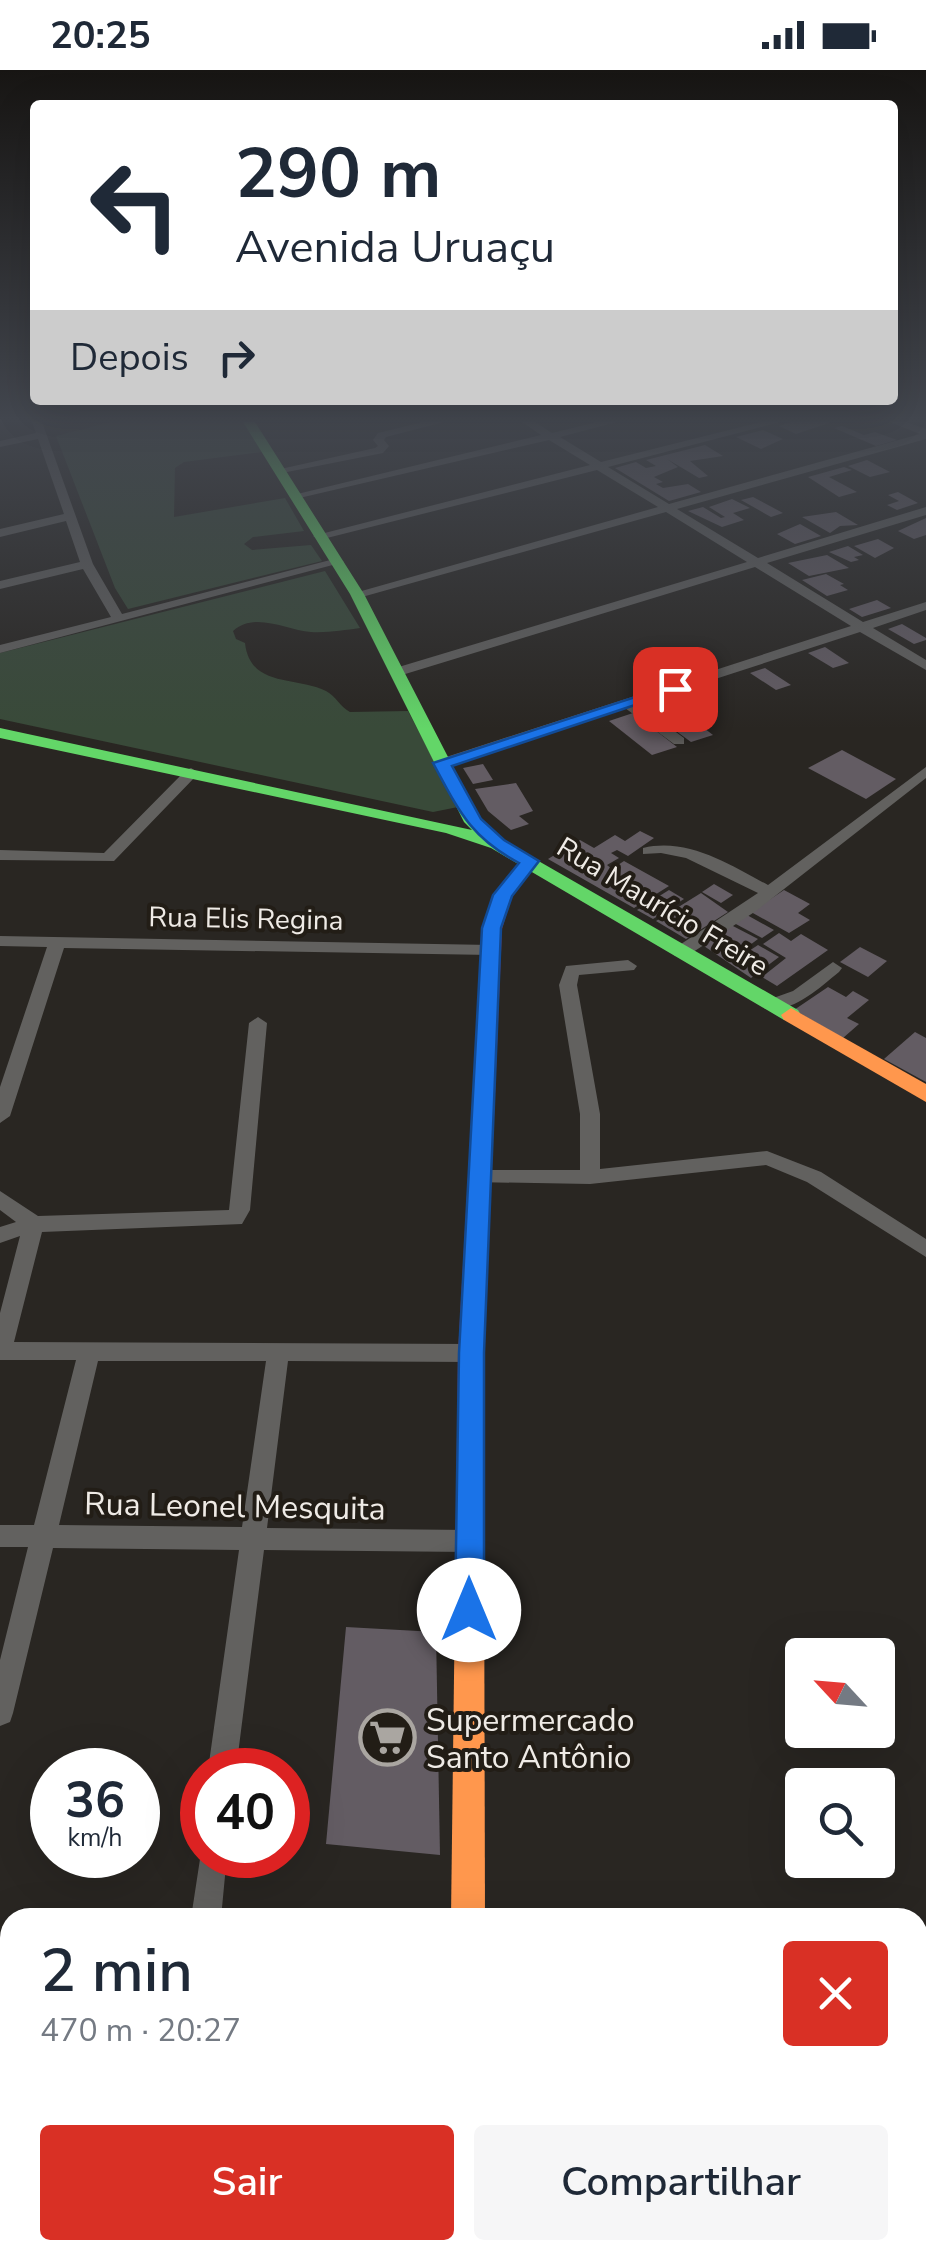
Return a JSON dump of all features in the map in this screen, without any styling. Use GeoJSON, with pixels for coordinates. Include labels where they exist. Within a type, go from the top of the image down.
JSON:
{"type":"FeatureCollection","features":[{"type":"Feature","properties":{"kind":"street"},"geometry":{"type":"LineString","coordinates":[[0,533],[37,524]]}},
{"type":"Feature","properties":{"kind":"street"},"geometry":{"type":"LineString","coordinates":[[74,524],[87,564],[118,618]]}},
{"type":"Feature","properties":{"kind":"street"},"geometry":{"type":"LineString","coordinates":[[312,524],[357,594],[468,812],[497,844]]}},
{"type":"Feature","properties":{"kind":"street"},"geometry":{"type":"LineString","coordinates":[[319,536],[368,524]]}},
{"type":"Feature","properties":{"kind":"street"},"geometry":{"type":"LineString","coordinates":[[357,594],[613,524]]}},
{"type":"Feature","properties":{"kind":"street"},"geometry":{"type":"LineString","coordinates":[[693,524],[926,666]]}},
{"type":"Feature","properties":{"kind":"street"},"geometry":{"type":"LineString","coordinates":[[397,672],[887,524]]}},
{"type":"Feature","properties":{"kind":"street"},"geometry":{"type":"LineString","coordinates":[[0,648],[338,562]]}},
{"type":"Feature","properties":{"kind":"street"},"geometry":{"type":"LineString","coordinates":[[0,586],[87,564]]}},
{"type":"Feature","properties":{"kind":"street"},"geometry":{"type":"LineString","coordinates":[[442,763],[926,606]]}},
{"type":"Feature","properties":{"kind":"street"},"geometry":{"type":"LineString","coordinates":[[628,704],[679,741]]}},
{"type":"Feature","properties":{"kind":"street","name":"Rua Maurício Freire"},"geometry":{"type":"LineString","coordinates":[[0,733],[430,825],[497,844],[926,1094]]}},
{"type":"Feature","properties":{"kind":"street"},"geometry":{"type":"LineString","coordinates":[[681,952],[768,892],[926,771]]}},
{"type":"Feature","properties":{"kind":"street"},"geometry":{"type":"LineString","coordinates":[[0,855],[110,857],[191,773]]}},
{"type":"Feature","properties":{"kind":"street"},"geometry":{"type":"LineString","coordinates":[[430,825],[463,819],[468,812]]}},
{"type":"Feature","properties":{"kind":"street"},"geometry":{"type":"LineString","coordinates":[[650,851],[657,846],[680,850],[768,892]]}},
{"type":"Feature","properties":{"kind":"street"},"geometry":{"type":"LineString","coordinates":[[468,1908],[471,1353],[492,928],[502,895],[530,861]]}},
{"type":"Feature","properties":{"kind":"street","name":"Rua Elis Regina"},"geometry":{"type":"LineString","coordinates":[[0,941],[491,950]]}},
{"type":"Feature","properties":{"kind":"street"},"geometry":{"type":"LineString","coordinates":[[0,1116],[56,942]]}},
{"type":"Feature","properties":{"kind":"street"},"geometry":{"type":"LineString","coordinates":[[590,1177],[590,1114],[568,984],[572,970],[628,966]]}},
{"type":"Feature","properties":{"kind":"street"},"geometry":{"type":"LineString","coordinates":[[771,1005],[799,995],[833,968]]}},
{"type":"Feature","properties":{"kind":"street"},"geometry":{"type":"LineString","coordinates":[[0,1235],[34,1224],[236,1217],[258,1024]]}},
{"type":"Feature","properties":{"kind":"street"},"geometry":{"type":"LineString","coordinates":[[480,1178],[590,1177],[774,1159],[814,1177],[926,1248]]}},
{"type":"Feature","properties":{"kind":"street"},"geometry":{"type":"LineString","coordinates":[[0,1199],[34,1224]]}},
{"type":"Feature","properties":{"kind":"street"},"geometry":{"type":"LineString","coordinates":[[34,1224],[1,1352],[471,1353]]}},
{"type":"Feature","properties":{"kind":"street"},"geometry":{"type":"LineString","coordinates":[[0,1713],[89,1353]]}},
{"type":"Feature","properties":{"kind":"street"},"geometry":{"type":"LineString","coordinates":[[225,1748],[278,1354]]}},
{"type":"Feature","properties":{"kind":"street","name":"Rua Leonel Mesquita"},"geometry":{"type":"LineString","coordinates":[[0,1536],[469,1541]]}},
{"type":"Feature","properties":{"kind":"street"},"geometry":{"type":"LineString","coordinates":[[207,1908],[210,1878]]}},
{"type":"Feature","properties":{"kind":"green space"},"geometry":{"type":"Polygon","coordinates":[[[90,524],[300,524],[304,531],[253,537],[244,544],[252,550],[311,545],[322,561],[128,609],[115,588],[90,524]]]}},
{"type":"Feature","properties":{"kind":"green space"},"geometry":{"type":"Polygon","coordinates":[[[325,571],[360,628],[311,632],[251,622],[233,631],[236,639],[245,643],[249,657],[265,674],[326,691],[350,712],[408,711],[458,807],[433,812],[0,719],[0,653],[325,571]]]}},
{"type":"Feature","properties":{"kind":"building"},"geometry":{"type":"Polygon","coordinates":[[[800,524],[821,536],[795,544],[777,534],[800,524]]]}},
{"type":"Feature","properties":{"kind":"building"},"geometry":{"type":"Polygon","coordinates":[[[815,524],[858,525],[840,526],[830,533],[815,524]]]}},
{"type":"Feature","properties":{"kind":"building"},"geometry":{"type":"Polygon","coordinates":[[[913,524],[926,524],[926,535],[914,539],[898,531],[913,524]]]}},
{"type":"Feature","properties":{"kind":"building"},"geometry":{"type":"Polygon","coordinates":[[[878,539],[894,548],[875,558],[854,546],[878,539]]]}},
{"type":"Feature","properties":{"kind":"building"},"geometry":{"type":"Polygon","coordinates":[[[848,546],[863,555],[854,557],[859,560],[851,562],[829,552],[848,546]]]}},
{"type":"Feature","properties":{"kind":"building"},"geometry":{"type":"Polygon","coordinates":[[[827,555],[849,568],[809,576],[788,563],[827,555]]]}},
{"type":"Feature","properties":{"kind":"building"},"geometry":{"type":"Polygon","coordinates":[[[826,574],[848,590],[827,596],[802,580],[826,574]]]}},
{"type":"Feature","properties":{"kind":"building"},"geometry":{"type":"Polygon","coordinates":[[[877,600],[891,608],[862,617],[849,609],[877,600]]]}},
{"type":"Feature","properties":{"kind":"building"},"geometry":{"type":"Polygon","coordinates":[[[902,624],[926,640],[914,644],[888,629],[902,624]]]}},
{"type":"Feature","properties":{"kind":"building"},"geometry":{"type":"Polygon","coordinates":[[[825,647],[849,663],[833,668],[808,653],[825,647]]]}},
{"type":"Feature","properties":{"kind":"building"},"geometry":{"type":"Polygon","coordinates":[[[765,668],[791,685],[776,690],[750,673],[765,668]]]}},
{"type":"Feature","properties":{"kind":"building"},"geometry":{"type":"Polygon","coordinates":[[[668,701],[713,735],[691,742],[646,709],[668,701]]]}},
{"type":"Feature","properties":{"kind":"building"},"geometry":{"type":"Polygon","coordinates":[[[633,713],[677,747],[652,755],[609,721],[633,713]]]}},
{"type":"Feature","properties":{"kind":"building"},"geometry":{"type":"Polygon","coordinates":[[[842,750],[896,779],[866,799],[808,768],[842,750]]]}},
{"type":"Feature","properties":{"kind":"building"},"geometry":{"type":"Polygon","coordinates":[[[483,764],[493,780],[473,784],[463,768],[483,764]]]}},
{"type":"Feature","properties":{"kind":"building"},"geometry":{"type":"Polygon","coordinates":[[[516,783],[533,811],[519,816],[529,824],[511,830],[488,811],[475,789],[516,783]]]}},
{"type":"Feature","properties":{"kind":"building"},"geometry":{"type":"Polygon","coordinates":[[[640,831],[654,838],[628,856],[617,850],[611,853],[619,858],[607,865],[612,869],[624,861],[669,886],[634,908],[548,859],[561,851],[566,854],[579,846],[574,843],[580,840],[594,848],[615,835],[625,841],[640,831]]]}},
{"type":"Feature","properties":{"kind":"building"},"geometry":{"type":"Polygon","coordinates":[[[714,884],[733,895],[721,903],[702,892],[714,884]]]}},
{"type":"Feature","properties":{"kind":"building"},"geometry":{"type":"Polygon","coordinates":[[[669,890],[684,899],[653,919],[637,910],[669,890]]]}},
{"type":"Feature","properties":{"kind":"building"},"geometry":{"type":"Polygon","coordinates":[[[784,890],[810,904],[798,913],[810,920],[789,933],[751,912],[784,890]]]}},
{"type":"Feature","properties":{"kind":"building"},"geometry":{"type":"Polygon","coordinates":[[[701,893],[728,912],[686,939],[656,921],[701,893]]]}},
{"type":"Feature","properties":{"kind":"building"},"geometry":{"type":"Polygon","coordinates":[[[747,915],[774,930],[762,938],[734,923],[747,915]]]}},
{"type":"Feature","properties":{"kind":"building"},"geometry":{"type":"Polygon","coordinates":[[[731,925],[758,939],[746,948],[719,933],[731,925]]]}},
{"type":"Feature","properties":{"kind":"building"},"geometry":{"type":"Polygon","coordinates":[[[779,933],[791,941],[801,934],[828,950],[777,986],[762,977],[786,958],[763,944],[779,933]]]}},
{"type":"Feature","properties":{"kind":"building"},"geometry":{"type":"Polygon","coordinates":[[[715,935],[743,955],[758,945],[779,957],[751,978],[701,944],[715,935]]]}},
{"type":"Feature","properties":{"kind":"building"},"geometry":{"type":"Polygon","coordinates":[[[860,947],[887,961],[868,977],[840,962],[860,947]]]}},
{"type":"Feature","properties":{"kind":"building"},"geometry":{"type":"Polygon","coordinates":[[[828,987],[846,997],[853,991],[869,1000],[847,1018],[859,1024],[843,1038],[794,1010],[828,987]]]}},
{"type":"Feature","properties":{"kind":"building"},"geometry":{"type":"Polygon","coordinates":[[[915,1032],[926,1038],[926,1082],[884,1059],[915,1032]]]}},
{"type":"Feature","properties":{"kind":"building","name":"Supermercado Santo Antônio"},"geometry":{"type":"Polygon","coordinates":[[[346,1627],[436,1632],[440,1855],[326,1844],[346,1627]]]}},
{"type":"Feature","properties":{"kind":"traffic: fast"},"geometry":{"type":"LineString","coordinates":[[313,524],[357,594],[473,822],[494,841]]}},
{"type":"Feature","properties":{"kind":"traffic: fast"},"geometry":{"type":"LineString","coordinates":[[0,733],[450,829],[497,844],[791,1015]]}},
{"type":"Feature","properties":{"kind":"traffic: slow"},"geometry":{"type":"LineString","coordinates":[[791,1015],[926,1094]]}},
{"type":"Feature","properties":{"kind":"traffic: slow"},"geometry":{"type":"LineString","coordinates":[[468,1908],[470,1517]]}},
{"type":"Feature","properties":{"kind":"traffic: jam"},"geometry":{"type":"LineString","coordinates":[[470,1517],[471,1353],[492,929],[503,895],[530,861]]}},
{"type":"Feature","properties":{"kind":"place","name":"Supermercado Santo Antônio"},"geometry":{"type":"Point","coordinates":[387,1738]}},
{"type":"Feature","properties":{"kind":"route"},"geometry":{"type":"LineString","coordinates":[[469,1610],[471,1353],[492,928],[502,895],[530,861],[497,844],[474,822],[442,763],[675,689]]}}]}
